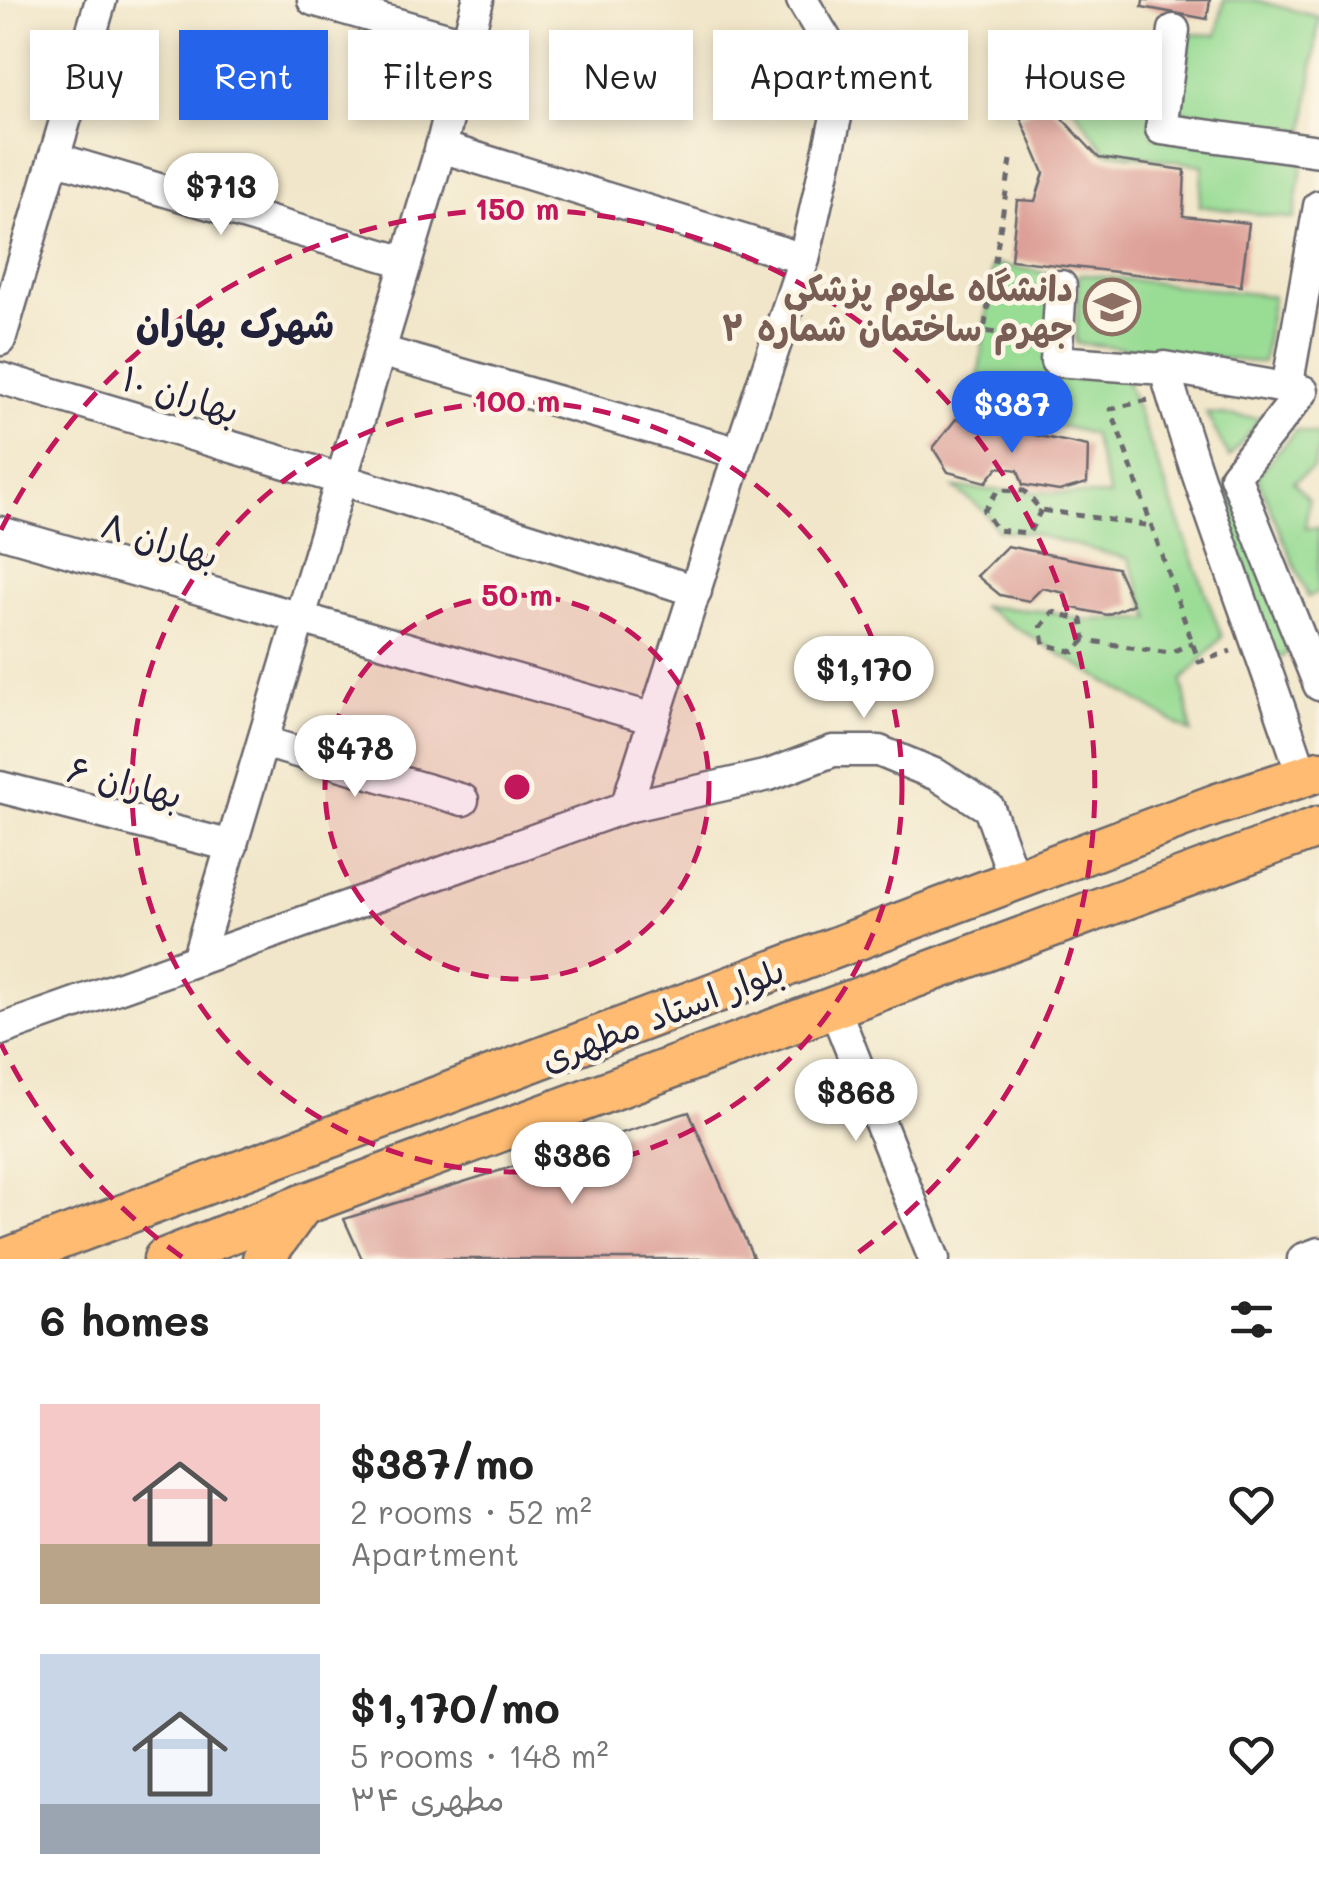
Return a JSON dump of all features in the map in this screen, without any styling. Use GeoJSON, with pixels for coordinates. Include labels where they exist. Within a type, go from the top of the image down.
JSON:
{"type":"FeatureCollection","features":[{"type":"Feature","properties":{"kind":"main road","name":"بلوار استاد مطهری"},"geometry":{"type":"LineString","coordinates":[[6,1259],[1215,805],[1311,774]]}},
{"type":"Feature","properties":{"kind":"main road","name":"بلوار استاد مطهری"},"geometry":{"type":"LineString","coordinates":[[164,1259],[302,1204],[1319,826]]}},
{"type":"Feature","properties":{"kind":"main road"},"geometry":{"type":"LineString","coordinates":[[264,1259],[302,1204]]}},
{"type":"Feature","properties":{"kind":"street"},"geometry":{"type":"LineString","coordinates":[[0,340],[10,269],[54,158],[101,0]]}},
{"type":"Feature","properties":{"kind":"street"},"geometry":{"type":"LineString","coordinates":[[314,0],[419,30]]}},
{"type":"Feature","properties":{"kind":"street"},"geometry":{"type":"LineString","coordinates":[[471,30],[478,0]]}},
{"type":"Feature","properties":{"kind":"street"},"geometry":{"type":"LineString","coordinates":[[626,807],[804,260],[846,73],[802,0]]}},
{"type":"Feature","properties":{"kind":"street"},"geometry":{"type":"LineString","coordinates":[[1174,30],[1162,130],[1319,151]]}},
{"type":"Feature","properties":{"kind":"street"},"geometry":{"type":"LineString","coordinates":[[197,960],[448,120]]}},
{"type":"Feature","properties":{"kind":"street"},"geometry":{"type":"LineString","coordinates":[[441,147],[804,260]]}},
{"type":"Feature","properties":{"kind":"street"},"geometry":{"type":"LineString","coordinates":[[54,158],[404,262]]}},
{"type":"Feature","properties":{"kind":"street"},"geometry":{"type":"LineString","coordinates":[[1287,388],[1319,206]]}},
{"type":"Feature","properties":{"kind":"street"},"geometry":{"type":"LineString","coordinates":[[1061,286],[1056,361],[1168,382]]}},
{"type":"Feature","properties":{"kind":"street"},"geometry":{"type":"LineString","coordinates":[[380,351],[738,454]]}},
{"type":"Feature","properties":{"kind":"street"},"geometry":{"type":"LineString","coordinates":[[1201,486],[1235,476],[1303,391],[1164,367],[1201,486],[1270,676],[1311,774]]}},
{"type":"Feature","properties":{"kind":"street","name":"بهاران ۱۰"},"geometry":{"type":"LineString","coordinates":[[0,378],[696,591]]}},
{"type":"Feature","properties":{"kind":"street"},"geometry":{"type":"LineString","coordinates":[[1235,476],[1307,623],[1314,674],[1270,676]]}},
{"type":"Feature","properties":{"kind":"street","name":"بهاران ۸"},"geometry":{"type":"LineString","coordinates":[[0,532],[654,720]]}},
{"type":"Feature","properties":{"kind":"street"},"geometry":{"type":"LineString","coordinates":[[263,742],[463,800]]}},
{"type":"Feature","properties":{"kind":"street"},"geometry":{"type":"LineString","coordinates":[[0,1030],[626,807],[769,775],[833,751],[879,752],[938,775],[990,808],[1015,881]]}},
{"type":"Feature","properties":{"kind":"street","name":"بهاران ۶"},"geometry":{"type":"LineString","coordinates":[[0,788],[232,846]]}},
{"type":"Feature","properties":{"kind":"street"},"geometry":{"type":"LineString","coordinates":[[834,1007],[934,1259]]}},
{"type":"Feature","properties":{"kind":"street"},"geometry":{"type":"LineString","coordinates":[[1302,1259],[1319,1253]]}},
{"type":"Feature","properties":{"kind":"path"},"geometry":{"type":"LineString","coordinates":[[1011,160],[984,332],[1058,341]]}},
{"type":"Feature","properties":{"kind":"path"},"geometry":{"type":"LineString","coordinates":[[1168,382],[1112,409],[1199,662],[1258,642]]}},
{"type":"Feature","properties":{"kind":"path"},"geometry":{"type":"LineString","coordinates":[[1040,510],[1028,533],[996,530],[984,512],[998,490],[1024,491],[1040,510],[1152,526]]}},
{"type":"Feature","properties":{"kind":"path"},"geometry":{"type":"LineString","coordinates":[[1053,612],[1082,620],[1085,640],[1074,652],[1044,644],[1041,627],[1053,612]]}},
{"type":"Feature","properties":{"kind":"path"},"geometry":{"type":"LineString","coordinates":[[1085,640],[1169,653],[1193,643]]}},
{"type":"Feature","properties":{"kind":"green space"},"geometry":{"type":"Polygon","coordinates":[[[1224,0],[1254,0],[1319,17],[1305,131],[1181,112],[1190,34],[1217,35],[1224,0]]]}},
{"type":"Feature","properties":{"kind":"green space"},"geometry":{"type":"Polygon","coordinates":[[[1083,120],[1155,120],[1153,135],[1303,160],[1294,219],[1199,206],[1203,165],[1106,152],[1083,120]]]}},
{"type":"Feature","properties":{"kind":"green space"},"geometry":{"type":"Polygon","coordinates":[[[993,264],[1055,274],[1050,369],[1126,379],[1222,637],[1182,681],[1192,733],[980,606],[1053,612],[1082,620],[1151,619],[1129,559],[1029,533],[997,530],[984,511],[954,488],[1110,496],[1092,434],[975,404],[993,264]]]}},
{"type":"Feature","properties":{"kind":"green space"},"geometry":{"type":"Polygon","coordinates":[[[1079,274],[1273,296],[1263,363],[1076,343],[1079,274]]]}},
{"type":"Feature","properties":{"kind":"green space"},"geometry":{"type":"Polygon","coordinates":[[[1206,413],[1261,418],[1229,457],[1206,413]]]}},
{"type":"Feature","properties":{"kind":"green space"},"geometry":{"type":"Polygon","coordinates":[[[1296,430],[1319,435],[1313,468],[1293,482],[1309,500],[1305,528],[1319,528],[1319,592],[1308,597],[1257,476],[1296,430]]]}},
{"type":"Feature","properties":{"kind":"green space"},"geometry":{"type":"Polygon","coordinates":[[[1234,494],[1289,649],[1283,657],[1271,654],[1220,499],[1234,494]]]}},
{"type":"Feature","properties":{"kind":"building"},"geometry":{"type":"Polygon","coordinates":[[[1143,0],[1210,0],[1207,19],[1142,7],[1143,0]]]}},
{"type":"Feature","properties":{"kind":"building"},"geometry":{"type":"Polygon","coordinates":[[[1021,120],[1064,120],[1099,158],[1185,170],[1183,216],[1249,223],[1241,286],[1011,260],[1017,200],[1035,201],[1044,173],[1021,120]]]}},
{"type":"Feature","properties":{"kind":"building"},"geometry":{"type":"Polygon","coordinates":[[[956,419],[1088,446],[1087,483],[1059,491],[1023,485],[1018,470],[998,467],[986,482],[948,472],[933,448],[956,419]]]}},
{"type":"Feature","properties":{"kind":"building"},"geometry":{"type":"Polygon","coordinates":[[[1007,546],[1117,568],[1133,604],[1107,615],[1068,607],[1065,593],[1042,588],[1029,601],[1000,595],[977,576],[1007,546]]]}},
{"type":"Feature","properties":{"kind":"building"},"geometry":{"type":"Polygon","coordinates":[[[689,1112],[753,1257],[362,1259],[344,1219],[689,1112]]]}},
{"type":"Feature","properties":{"kind":"place","name":"دانشگاه علوم پزشکی جهرم ساختمان شماره ۲"},"geometry":{"type":"Point","coordinates":[1112,307]}},
{"type":"Feature","properties":{"kind":"district","name":"شهرک بهاران"},"geometry":{"type":"Point","coordinates":[235,323]}}]}
